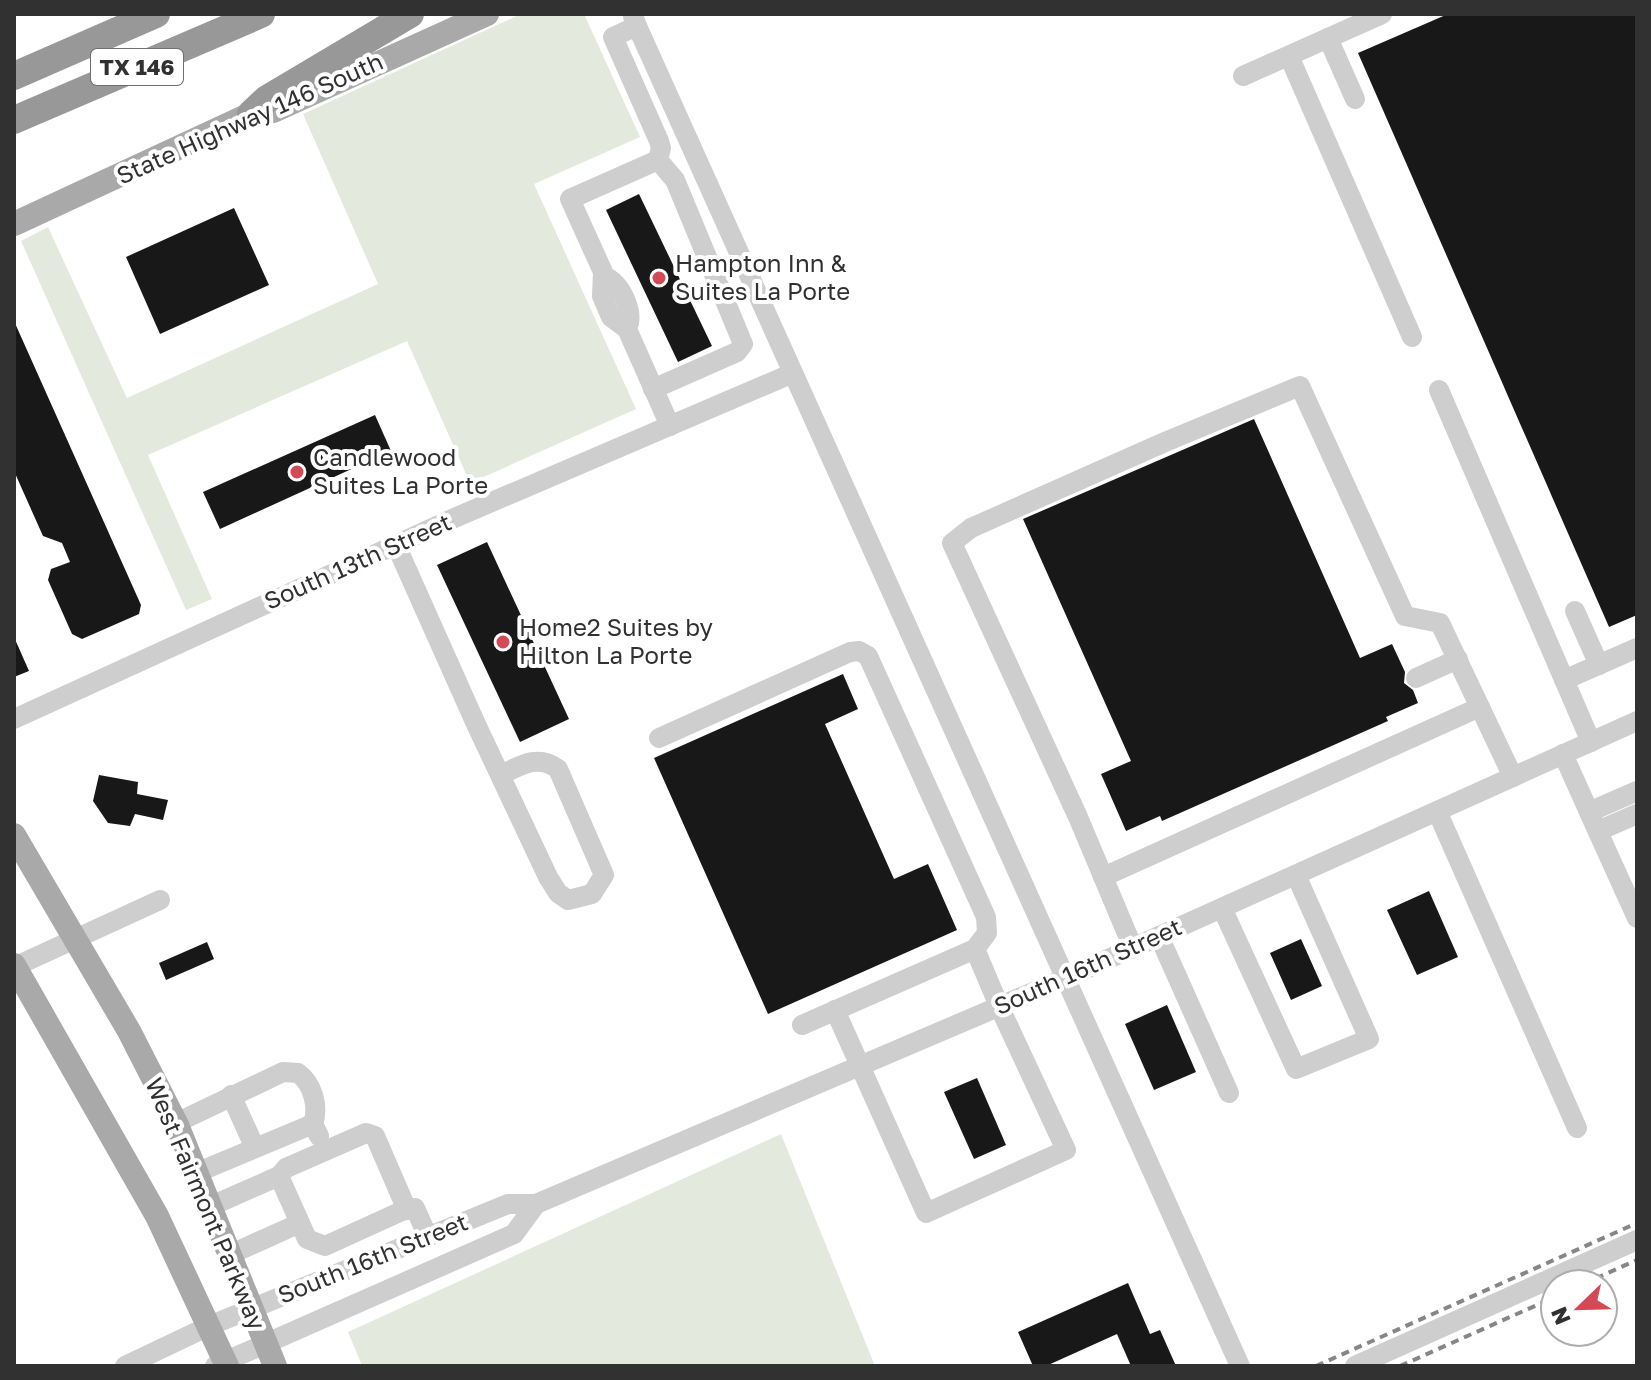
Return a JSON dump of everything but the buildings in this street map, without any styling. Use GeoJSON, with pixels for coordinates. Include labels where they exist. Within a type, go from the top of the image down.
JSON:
{"type":"FeatureCollection","features":[{"type":"Feature","properties":{"kind":"highway","name":"TX 146"},"geometry":{"type":"LineString","coordinates":[[14,76],[156,14]]}},
{"type":"Feature","properties":{"kind":"highway","name":"TX 146"},"geometry":{"type":"LineString","coordinates":[[14,120],[261,14]]}},
{"type":"Feature","properties":{"kind":"highway"},"geometry":{"type":"LineString","coordinates":[[251,114],[267,99],[410,14]]}},
{"type":"Feature","properties":{"kind":"main road","name":"State Highway 146 South"},"geometry":{"type":"LineString","coordinates":[[14,224],[251,114],[273,111],[487,14]]}},
{"type":"Feature","properties":{"kind":"main road","name":"West Fairmont Parkway"},"geometry":{"type":"LineString","coordinates":[[14,835],[129,1031],[176,1123],[269,1355]]}},
{"type":"Feature","properties":{"kind":"main road","name":"West Fairmont Parkway"},"geometry":{"type":"LineString","coordinates":[[14,966],[157,1216],[209,1326],[222,1365]]}},
{"type":"Feature","properties":{"kind":"street"},"geometry":{"type":"LineString","coordinates":[[1243,76],[1382,14]]}},
{"type":"Feature","properties":{"kind":"street"},"geometry":{"type":"LineString","coordinates":[[658,160],[659,141],[613,37],[635,20],[1240,1366]]}},
{"type":"Feature","properties":{"kind":"street"},"geometry":{"type":"LineString","coordinates":[[1328,38],[1355,99]]}},
{"type":"Feature","properties":{"kind":"street"},"geometry":{"type":"LineString","coordinates":[[1289,56],[1412,337]]}},
{"type":"Feature","properties":{"kind":"street"},"geometry":{"type":"LineString","coordinates":[[658,160],[570,199],[604,276],[602,296],[611,317],[627,329],[670,426]]}},
{"type":"Feature","properties":{"kind":"street"},"geometry":{"type":"LineString","coordinates":[[653,389],[737,352],[743,344],[675,180],[658,160]]}},
{"type":"Feature","properties":{"kind":"street","name":"South 13th Street"},"geometry":{"type":"LineString","coordinates":[[14,719],[396,545],[793,373]]}},
{"type":"Feature","properties":{"kind":"street"},"geometry":{"type":"LineString","coordinates":[[1133,948],[952,543],[971,528],[1300,386],[1405,616],[1440,623],[1513,777]]}},
{"type":"Feature","properties":{"kind":"street"},"geometry":{"type":"LineString","coordinates":[[1439,390],[1591,742]]}},
{"type":"Feature","properties":{"kind":"street"},"geometry":{"type":"LineString","coordinates":[[396,545],[475,722],[558,893],[568,900],[592,894],[604,875],[558,769],[549,762],[527,762],[501,775]]}},
{"type":"Feature","properties":{"kind":"street"},"geometry":{"type":"LineString","coordinates":[[1575,611],[1599,665]]}},
{"type":"Feature","properties":{"kind":"street"},"geometry":{"type":"LineString","coordinates":[[1564,680],[1637,648]]}},
{"type":"Feature","properties":{"kind":"street"},"geometry":{"type":"LineString","coordinates":[[659,738],[850,652],[859,651],[868,656],[986,917],[987,933],[975,949],[802,1025]]}},
{"type":"Feature","properties":{"kind":"street"},"geometry":{"type":"LineString","coordinates":[[1416,678],[1458,659]]}},
{"type":"Feature","properties":{"kind":"street"},"geometry":{"type":"LineString","coordinates":[[1103,877],[1480,707]]}},
{"type":"Feature","properties":{"kind":"street","name":"South 16th Street"},"geometry":{"type":"LineString","coordinates":[[125,1366],[209,1326],[508,1204],[536,1204],[1066,978],[1637,721]]}},
{"type":"Feature","properties":{"kind":"street"},"geometry":{"type":"LineString","coordinates":[[1563,754],[1637,918]]}},
{"type":"Feature","properties":{"kind":"street"},"geometry":{"type":"LineString","coordinates":[[1589,812],[1637,791]]}},
{"type":"Feature","properties":{"kind":"street"},"geometry":{"type":"LineString","coordinates":[[1437,811],[1577,1128]]}},
{"type":"Feature","properties":{"kind":"street"},"geometry":{"type":"LineString","coordinates":[[1598,831],[1637,814]]}},
{"type":"Feature","properties":{"kind":"street"},"geometry":{"type":"LineString","coordinates":[[1222,908],[1296,1069],[1369,1039],[1296,875]]}},
{"type":"Feature","properties":{"kind":"street"},"geometry":{"type":"LineString","coordinates":[[14,966],[160,900]]}},
{"type":"Feature","properties":{"kind":"street"},"geometry":{"type":"LineString","coordinates":[[1159,936],[1229,1093]]}},
{"type":"Feature","properties":{"kind":"street"},"geometry":{"type":"LineString","coordinates":[[835,1010],[926,1213],[1066,1150],[975,949]]}},
{"type":"Feature","properties":{"kind":"street"},"geometry":{"type":"LineString","coordinates":[[176,1123],[283,1072],[298,1073],[304,1077],[313,1094],[316,1106],[313,1124],[325,1151]]}},
{"type":"Feature","properties":{"kind":"street"},"geometry":{"type":"LineString","coordinates":[[231,1095],[255,1148]]}},
{"type":"Feature","properties":{"kind":"street"},"geometry":{"type":"LineString","coordinates":[[196,1173],[313,1124]]}},
{"type":"Feature","properties":{"kind":"street"},"geometry":{"type":"LineString","coordinates":[[209,1207],[279,1176],[286,1168],[366,1133],[375,1136],[407,1210]]}},
{"type":"Feature","properties":{"kind":"street"},"geometry":{"type":"LineString","coordinates":[[279,1176],[307,1239],[325,1246],[415,1208],[428,1237]]}},
{"type":"Feature","properties":{"kind":"street","name":"South 16th Street"},"geometry":{"type":"LineString","coordinates":[[222,1365],[269,1355],[514,1234],[536,1204]]}},
{"type":"Feature","properties":{"kind":"street"},"geometry":{"type":"LineString","coordinates":[[229,1255],[300,1223]]}},
{"type":"Feature","properties":{"kind":"street"},"geometry":{"type":"LineString","coordinates":[[1355,1366],[1637,1240]]}},
{"type":"Feature","properties":{"kind":"shaded area"},"geometry":{"type":"Polygon","coordinates":[[[521,14],[584,14],[640,137],[534,184],[636,409],[470,483],[407,341],[148,455],[212,599],[186,610],[21,241],[48,227],[127,398],[378,284],[303,114],[521,14]]]}},
{"type":"Feature","properties":{"kind":"shaded area"},"geometry":{"type":"Polygon","coordinates":[[[781,1134],[875,1366],[362,1366],[348,1332],[781,1134]]]}},
{"type":"Feature","properties":{"kind":"railway"},"geometry":{"type":"LineString","coordinates":[[1316,1366],[1637,1223]]}},
{"type":"Feature","properties":{"kind":"railway"},"geometry":{"type":"LineString","coordinates":[[1619,1268],[1637,1260]]}},
{"type":"Feature","properties":{"kind":"railway"},"geometry":{"type":"LineString","coordinates":[[1400,1366],[1539,1304]]}},
{"type":"Feature","properties":{"kind":"place","name":"Hampton Inn & Suites La Porte"},"geometry":{"type":"Point","coordinates":[659,278]}},
{"type":"Feature","properties":{"kind":"place","name":"Candlewood Suites La Porte"},"geometry":{"type":"Point","coordinates":[297,472]}},
{"type":"Feature","properties":{"kind":"place","name":"Home2 Suites by Hilton La Porte"},"geometry":{"type":"Point","coordinates":[503,642]}}]}
